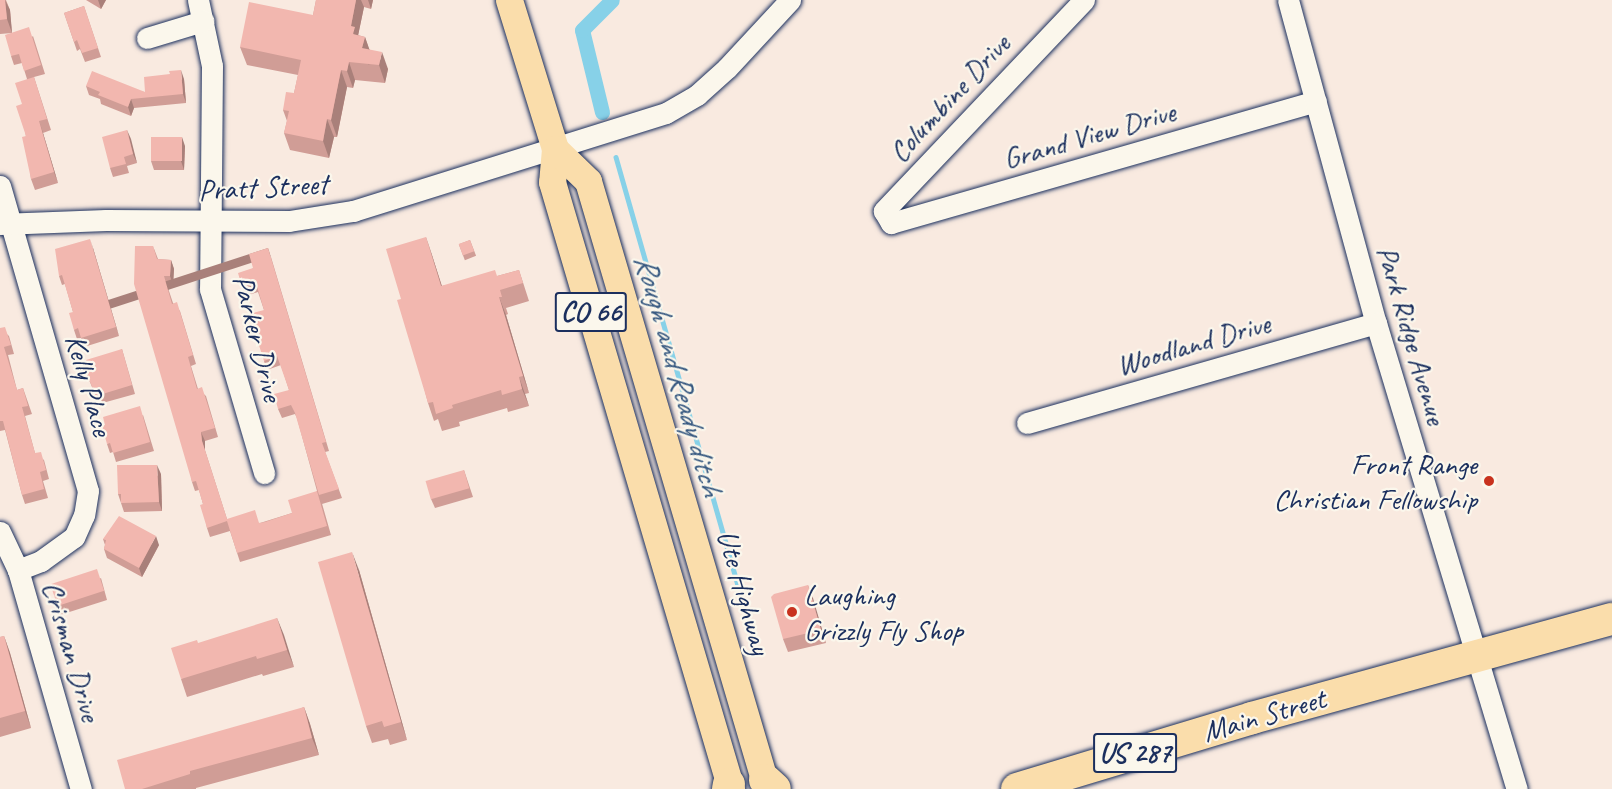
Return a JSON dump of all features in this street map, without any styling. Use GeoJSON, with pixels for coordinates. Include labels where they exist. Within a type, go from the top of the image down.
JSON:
{"type":"FeatureCollection","features":[{"type":"Feature","properties":{"kind":"highway","name":"US 287"},"geometry":{"type":"LineString","coordinates":[[1477,654],[1612,619]]}},
{"type":"Feature","properties":{"kind":"highway","name":"Main Street"},"geometry":{"type":"LineString","coordinates":[[1017,789],[1252,718],[1477,654]]}},
{"type":"Feature","properties":{"kind":"main road","name":"Ute Highway"},"geometry":{"type":"LineString","coordinates":[[509,0],[555,149],[552,182],[729,788]]}},
{"type":"Feature","properties":{"kind":"main road","name":"Ute Highway"},"geometry":{"type":"LineString","coordinates":[[555,149],[588,182],[769,786]]}},
{"type":"Feature","properties":{"kind":"street","name":"Pratt Street"},"geometry":{"type":"LineString","coordinates":[[5,223],[289,221],[353,211],[666,113],[697,95],[727,68],[790,0]]}},
{"type":"Feature","properties":{"kind":"street","name":"Columbine Drive"},"geometry":{"type":"LineString","coordinates":[[884,211],[1083,0]]}},
{"type":"Feature","properties":{"kind":"street","name":"Park Ridge Avenue"},"geometry":{"type":"LineString","coordinates":[[1288,0],[1376,323],[1517,789]]}},
{"type":"Feature","properties":{"kind":"street"},"geometry":{"type":"LineString","coordinates":[[147,38],[200,10]]}},
{"type":"Feature","properties":{"kind":"street","name":"Parker Drive"},"geometry":{"type":"LineString","coordinates":[[200,10],[212,66],[210,289],[264,473]]}},
{"type":"Feature","properties":{"kind":"street","name":"Grand View Drive"},"geometry":{"type":"LineString","coordinates":[[884,211],[891,223],[1316,101]]}},
{"type":"Feature","properties":{"kind":"street","name":"Kelly Place"},"geometry":{"type":"LineString","coordinates":[[0,186],[5,223],[88,491],[84,515],[74,537],[41,561],[18,570]]}},
{"type":"Feature","properties":{"kind":"street","name":"Woodland Drive"},"geometry":{"type":"LineString","coordinates":[[1027,423],[1376,323]]}},
{"type":"Feature","properties":{"kind":"street","name":"Crisman Drive"},"geometry":{"type":"LineString","coordinates":[[0,532],[18,570],[81,789]]}},
{"type":"Feature","properties":{"kind":"building"},"geometry":{"type":"Polygon","coordinates":[[[0,0],[5,0],[7,19],[0,20],[0,0]]]}},
{"type":"Feature","properties":{"kind":"building"},"geometry":{"type":"Polygon","coordinates":[[[316,0],[356,0],[351,26],[355,27],[353,34],[365,37],[362,48],[382,52],[379,65],[349,62],[347,71],[341,70],[331,120],[327,119],[323,141],[284,133],[289,111],[283,110],[286,92],[294,93],[301,60],[240,47],[249,2],[313,15],[316,0]]]}},
{"type":"Feature","properties":{"kind":"building"},"geometry":{"type":"Polygon","coordinates":[[[84,6],[98,48],[82,53],[77,40],[74,42],[64,13],[84,6]]]}},
{"type":"Feature","properties":{"kind":"building"},"geometry":{"type":"Polygon","coordinates":[[[29,27],[41,65],[24,71],[19,54],[11,56],[5,35],[29,27]]]}},
{"type":"Feature","properties":{"kind":"building"},"geometry":{"type":"Polygon","coordinates":[[[181,70],[183,94],[131,99],[128,107],[98,95],[100,92],[86,86],[92,71],[145,92],[144,77],[170,74],[169,71],[181,70]]]}},
{"type":"Feature","properties":{"kind":"building"},"geometry":{"type":"Polygon","coordinates":[[[34,77],[47,119],[39,121],[54,172],[31,179],[22,137],[26,136],[16,106],[22,104],[15,83],[34,77]]]}},
{"type":"Feature","properties":{"kind":"building"},"geometry":{"type":"Polygon","coordinates":[[[127,130],[133,154],[124,157],[126,164],[110,168],[102,137],[127,130]]]}},
{"type":"Feature","properties":{"kind":"building"},"geometry":{"type":"Polygon","coordinates":[[[151,137],[182,137],[182,161],[151,161],[151,137]]]}},
{"type":"Feature","properties":{"kind":"building"},"geometry":{"type":"Polygon","coordinates":[[[426,237],[441,286],[495,270],[497,276],[519,270],[523,283],[500,290],[502,297],[499,297],[523,376],[519,377],[522,389],[502,395],[501,390],[452,405],[453,408],[436,414],[433,402],[428,403],[397,300],[401,299],[386,249],[426,237]]]}},
{"type":"Feature","properties":{"kind":"building"},"geometry":{"type":"Polygon","coordinates":[[[90,239],[116,327],[81,338],[78,328],[74,330],[69,313],[73,312],[62,275],[59,276],[55,249],[90,239]]]}},
{"type":"Feature","properties":{"kind":"building"},"geometry":{"type":"Polygon","coordinates":[[[470,240],[474,251],[463,255],[459,244],[470,240]]]}},
{"type":"Feature","properties":{"kind":"building"},"geometry":{"type":"Polygon","coordinates":[[[135,246],[153,246],[157,259],[171,260],[170,276],[164,276],[172,304],[177,302],[193,355],[188,357],[197,389],[202,387],[215,428],[201,432],[202,441],[227,519],[255,510],[259,523],[265,522],[292,513],[288,500],[317,491],[327,526],[237,553],[227,521],[207,528],[200,505],[203,504],[196,481],[192,482],[134,284],[135,246]]]}},
{"type":"Feature","properties":{"kind":"building"},"geometry":{"type":"Polygon","coordinates":[[[268,248],[326,442],[322,443],[339,489],[319,495],[295,413],[291,405],[278,409],[274,394],[289,390],[277,356],[264,361],[249,314],[264,310],[256,283],[242,287],[238,273],[253,268],[249,254],[268,248]]]}},
{"type":"Feature","properties":{"kind":"building"},"geometry":{"type":"Polygon","coordinates":[[[5,327],[11,345],[4,347],[17,390],[23,388],[28,406],[22,407],[35,453],[41,452],[46,470],[40,472],[44,489],[22,495],[3,421],[0,421],[0,328],[5,327]]]}},
{"type":"Feature","properties":{"kind":"building"},"geometry":{"type":"Polygon","coordinates":[[[122,349],[132,385],[96,396],[85,370],[88,369],[86,360],[122,349]]]}},
{"type":"Feature","properties":{"kind":"building"},"geometry":{"type":"Polygon","coordinates":[[[140,406],[150,442],[113,453],[110,443],[107,444],[102,426],[105,425],[103,417],[140,406]]]}},
{"type":"Feature","properties":{"kind":"building"},"geometry":{"type":"Polygon","coordinates":[[[117,465],[157,465],[159,502],[121,503],[121,494],[118,494],[117,465]]]}},
{"type":"Feature","properties":{"kind":"building"},"geometry":{"type":"Polygon","coordinates":[[[464,470],[469,488],[431,499],[426,481],[464,470]]]}},
{"type":"Feature","properties":{"kind":"building"},"geometry":{"type":"Polygon","coordinates":[[[119,516],[156,536],[139,568],[104,549],[106,540],[103,539],[119,516]]]}},
{"type":"Feature","properties":{"kind":"building"},"geometry":{"type":"Polygon","coordinates":[[[352,552],[401,722],[384,727],[382,721],[366,726],[318,562],[352,552]]]}},
{"type":"Feature","properties":{"kind":"building"},"geometry":{"type":"Polygon","coordinates":[[[97,569],[104,591],[58,606],[50,584],[97,569]]]}},
{"type":"Feature","properties":{"kind":"building"},"geometry":{"type":"Polygon","coordinates":[[[808,585],[821,630],[783,639],[771,597],[774,594],[808,585]]]}},
{"type":"Feature","properties":{"kind":"building"},"geometry":{"type":"Polygon","coordinates":[[[277,618],[287,650],[257,659],[256,656],[181,679],[171,648],[197,640],[198,643],[277,618]]]}},
{"type":"Feature","properties":{"kind":"building"},"geometry":{"type":"Polygon","coordinates":[[[4,636],[25,711],[0,718],[0,637],[4,636]]]}},
{"type":"Feature","properties":{"kind":"building"},"geometry":{"type":"Polygon","coordinates":[[[304,707],[312,738],[190,771],[190,774],[142,789],[125,789],[117,760],[304,707]]]}},
{"type":"Feature","properties":{"kind":"waterway","name":"Rough and Ready ditch"},"geometry":{"type":"LineString","coordinates":[[602,112],[582,30],[612,0]]}},
{"type":"Feature","properties":{"kind":"waterway","name":"Rough and Ready ditch"},"geometry":{"type":"LineString","coordinates":[[616,157],[740,592]]}},
{"type":"Feature","properties":{"kind":"place","name":"Front Range Christian Fellowship"},"geometry":{"type":"Point","coordinates":[1489,481]}},
{"type":"Feature","properties":{"kind":"place","name":"Laughing Grizzly Fly Shop"},"geometry":{"type":"Point","coordinates":[792,612]}}]}
